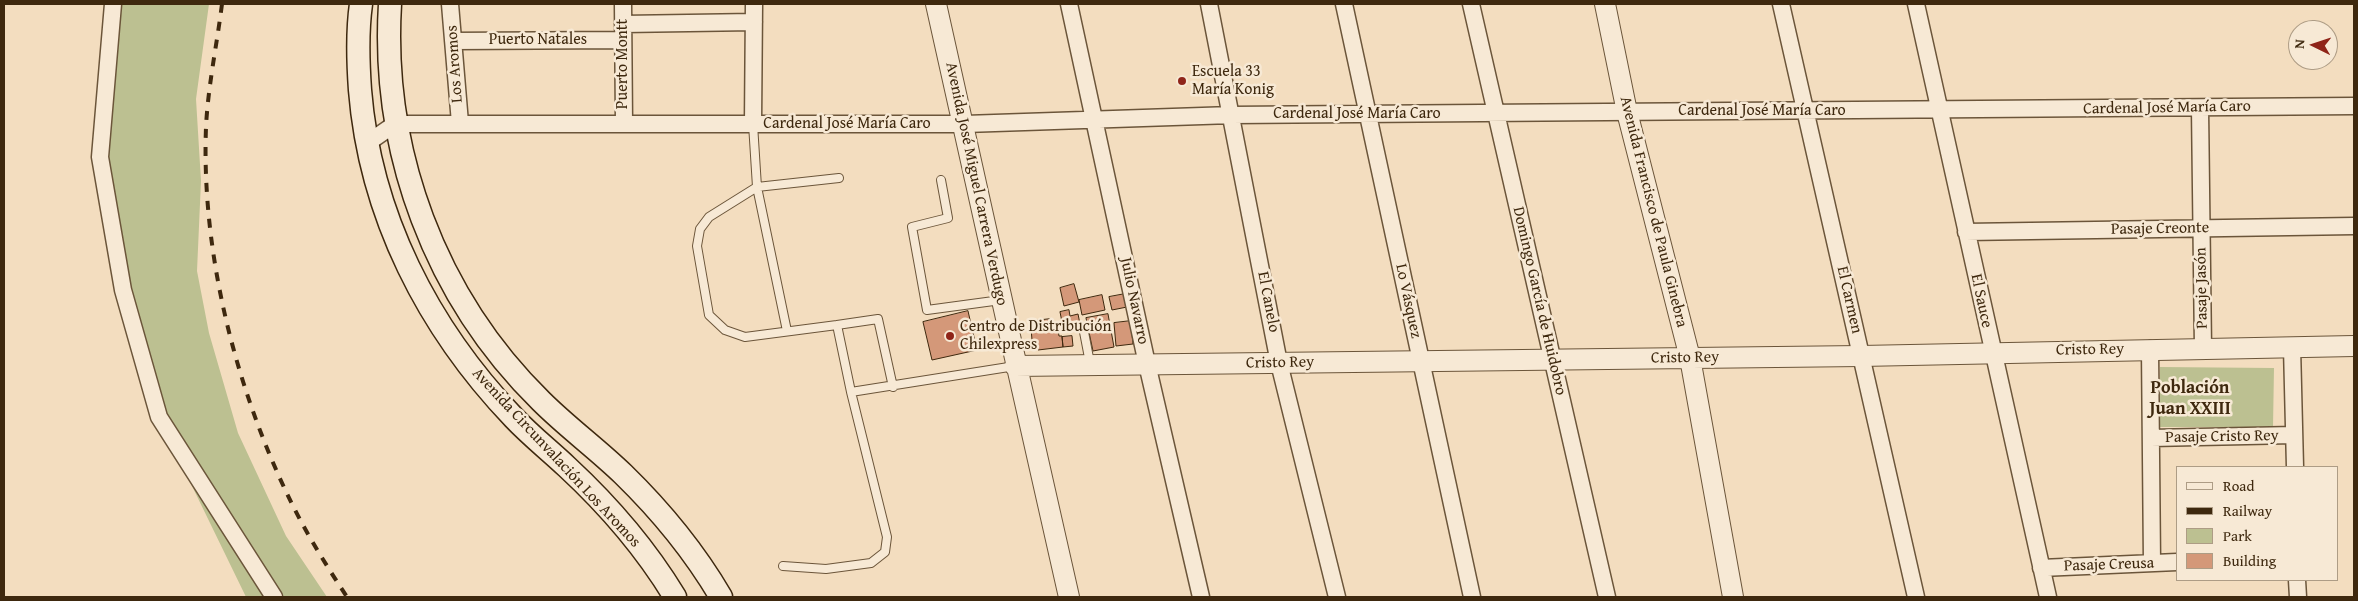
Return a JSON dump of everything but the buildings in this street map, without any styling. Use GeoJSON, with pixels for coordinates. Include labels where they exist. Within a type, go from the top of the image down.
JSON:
{"type":"FeatureCollection","features":[{"type":"Feature","properties":{"kind":"main road","name":"Avenida Circunvalación Los Aromos"},"geometry":{"type":"LineString","coordinates":[[361,4],[359,77],[366,144],[383,208],[411,274],[448,337],[491,394],[534,438],[568,467],[628,531],[675,597]]}},
{"type":"Feature","properties":{"kind":"main road","name":"Avenida Circunvalación Los Aromos"},"geometry":{"type":"LineString","coordinates":[[390,4],[389,61],[395,124],[410,185],[426,229],[449,278],[479,326],[513,372],[539,400],[622,472],[667,520],[688,546],[721,597]]}},
{"type":"Feature","properties":{"kind":"street"},"geometry":{"type":"LineString","coordinates":[[113,4],[100,157],[123,290],[159,417],[274,597]]}},
{"type":"Feature","properties":{"kind":"street","name":"Los Aromos"},"geometry":{"type":"LineString","coordinates":[[450,4],[460,123]]}},
{"type":"Feature","properties":{"kind":"street","name":"Puerto Montt"},"geometry":{"type":"LineString","coordinates":[[623,4],[624,124]]}},
{"type":"Feature","properties":{"kind":"street"},"geometry":{"type":"LineString","coordinates":[[753,123],[754,4]]}},
{"type":"Feature","properties":{"kind":"street","name":"Avenida José Miguel Carrera Verdugo"},"geometry":{"type":"LineString","coordinates":[[936,4],[965,124],[1001,300],[1069,597]]}},
{"type":"Feature","properties":{"kind":"street","name":"Julio Navarro"},"geometry":{"type":"LineString","coordinates":[[1069,4],[1147,364],[1201,597]]}},
{"type":"Feature","properties":{"kind":"street","name":"El Canelo"},"geometry":{"type":"LineString","coordinates":[[1209,4],[1279,363],[1337,597]]}},
{"type":"Feature","properties":{"kind":"street","name":"Lo Vásquez"},"geometry":{"type":"LineString","coordinates":[[1344,4],[1472,597]]}},
{"type":"Feature","properties":{"kind":"street","name":"Domingo García de Huidobro"},"geometry":{"type":"LineString","coordinates":[[1471,4],[1606,597]]}},
{"type":"Feature","properties":{"kind":"street","name":"Avenida Francisco de Paula Ginebra"},"geometry":{"type":"LineString","coordinates":[[1605,4],[1627,112],[1690,358],[1733,597]]}},
{"type":"Feature","properties":{"kind":"street","name":"El Carmen"},"geometry":{"type":"LineString","coordinates":[[1781,4],[1916,597]]}},
{"type":"Feature","properties":{"kind":"street","name":"El Sauce"},"geometry":{"type":"LineString","coordinates":[[1916,4],[2048,597]]}},
{"type":"Feature","properties":{"kind":"street","name":"Puerto Natales"},"geometry":{"type":"LineString","coordinates":[[453,41],[623,32],[754,22]]}},
{"type":"Feature","properties":{"kind":"street","name":"Cardenal José María Caro"},"geometry":{"type":"LineString","coordinates":[[395,124],[965,124],[1232,115],[2354,106]]}},
{"type":"Feature","properties":{"kind":"street","name":"Pasaje Jasón"},"geometry":{"type":"LineString","coordinates":[[2200,108],[2203,348]]}},
{"type":"Feature","properties":{"kind":"street"},"geometry":{"type":"LineString","coordinates":[[366,144],[395,124]]}},
{"type":"Feature","properties":{"kind":"street","name":"Pasaje Creonte"},"geometry":{"type":"LineString","coordinates":[[1966,232],[2354,226]]}},
{"type":"Feature","properties":{"kind":"street","name":"Cristo Rey"},"geometry":{"type":"LineString","coordinates":[[1016,366],[1861,356],[2354,346]]}},
{"type":"Feature","properties":{"kind":"street"},"geometry":{"type":"LineString","coordinates":[[2292,347],[2295,466]]}},
{"type":"Feature","properties":{"kind":"street"},"geometry":{"type":"LineString","coordinates":[[2150,349],[2152,563]]}},
{"type":"Feature","properties":{"kind":"street","name":"Pasaje Cristo Rey"},"geometry":{"type":"LineString","coordinates":[[2151,438],[2294,435]]}},
{"type":"Feature","properties":{"kind":"street","name":"Pasaje Creusa"},"geometry":{"type":"LineString","coordinates":[[2041,568],[2176,562]]}},
{"type":"Feature","properties":{"kind":"street"},"geometry":{"type":"LineString","coordinates":[[2297,581],[2298,597]]}},
{"type":"Feature","properties":{"kind":"lane"},"geometry":{"type":"LineString","coordinates":[[753,123],[757,186],[787,331]]}},
{"type":"Feature","properties":{"kind":"lane"},"geometry":{"type":"LineString","coordinates":[[839,178],[757,186],[710,218],[700,229],[697,246],[709,315],[725,330],[745,337],[878,319],[893,387]]}},
{"type":"Feature","properties":{"kind":"lane"},"geometry":{"type":"LineString","coordinates":[[941,180],[948,218],[912,227],[927,310],[1001,300]]}},
{"type":"Feature","properties":{"kind":"lane"},"geometry":{"type":"LineString","coordinates":[[783,566],[826,569],[871,563],[886,552],[887,537],[851,392],[838,325]]}},
{"type":"Feature","properties":{"kind":"lane"},"geometry":{"type":"LineString","coordinates":[[1084,332],[1091,365]]}},
{"type":"Feature","properties":{"kind":"lane"},"geometry":{"type":"LineString","coordinates":[[851,392],[893,387],[1016,366]]}},
{"type":"Feature","properties":{"kind":"green space"},"geometry":{"type":"Polygon","coordinates":[[[114,4],[209,4],[196,99],[201,181],[197,271],[209,333],[238,433],[286,536],[327,597],[246,597],[174,449],[107,236],[100,148],[114,4]]]}},
{"type":"Feature","properties":{"kind":"green space"},"geometry":{"type":"Polygon","coordinates":[[[2160,367],[2274,368],[2273,427],[2160,427],[2160,367]]]}},
{"type":"Feature","properties":{"kind":"railway"},"geometry":{"type":"LineString","coordinates":[[222,4],[207,112],[206,175],[210,224],[227,322],[255,417],[273,463],[306,530],[347,597]]}},
{"type":"Feature","properties":{"kind":"place","name":"Escuela 33 María Konig"},"geometry":{"type":"Point","coordinates":[1182,81]}},
{"type":"Feature","properties":{"kind":"place","name":"Centro de Distribución Chilexpress"},"geometry":{"type":"Point","coordinates":[950,336]}},
{"type":"Feature","properties":{"kind":"district","name":"Población Juan XXIII"},"geometry":{"type":"Point","coordinates":[2190,398]}}]}
